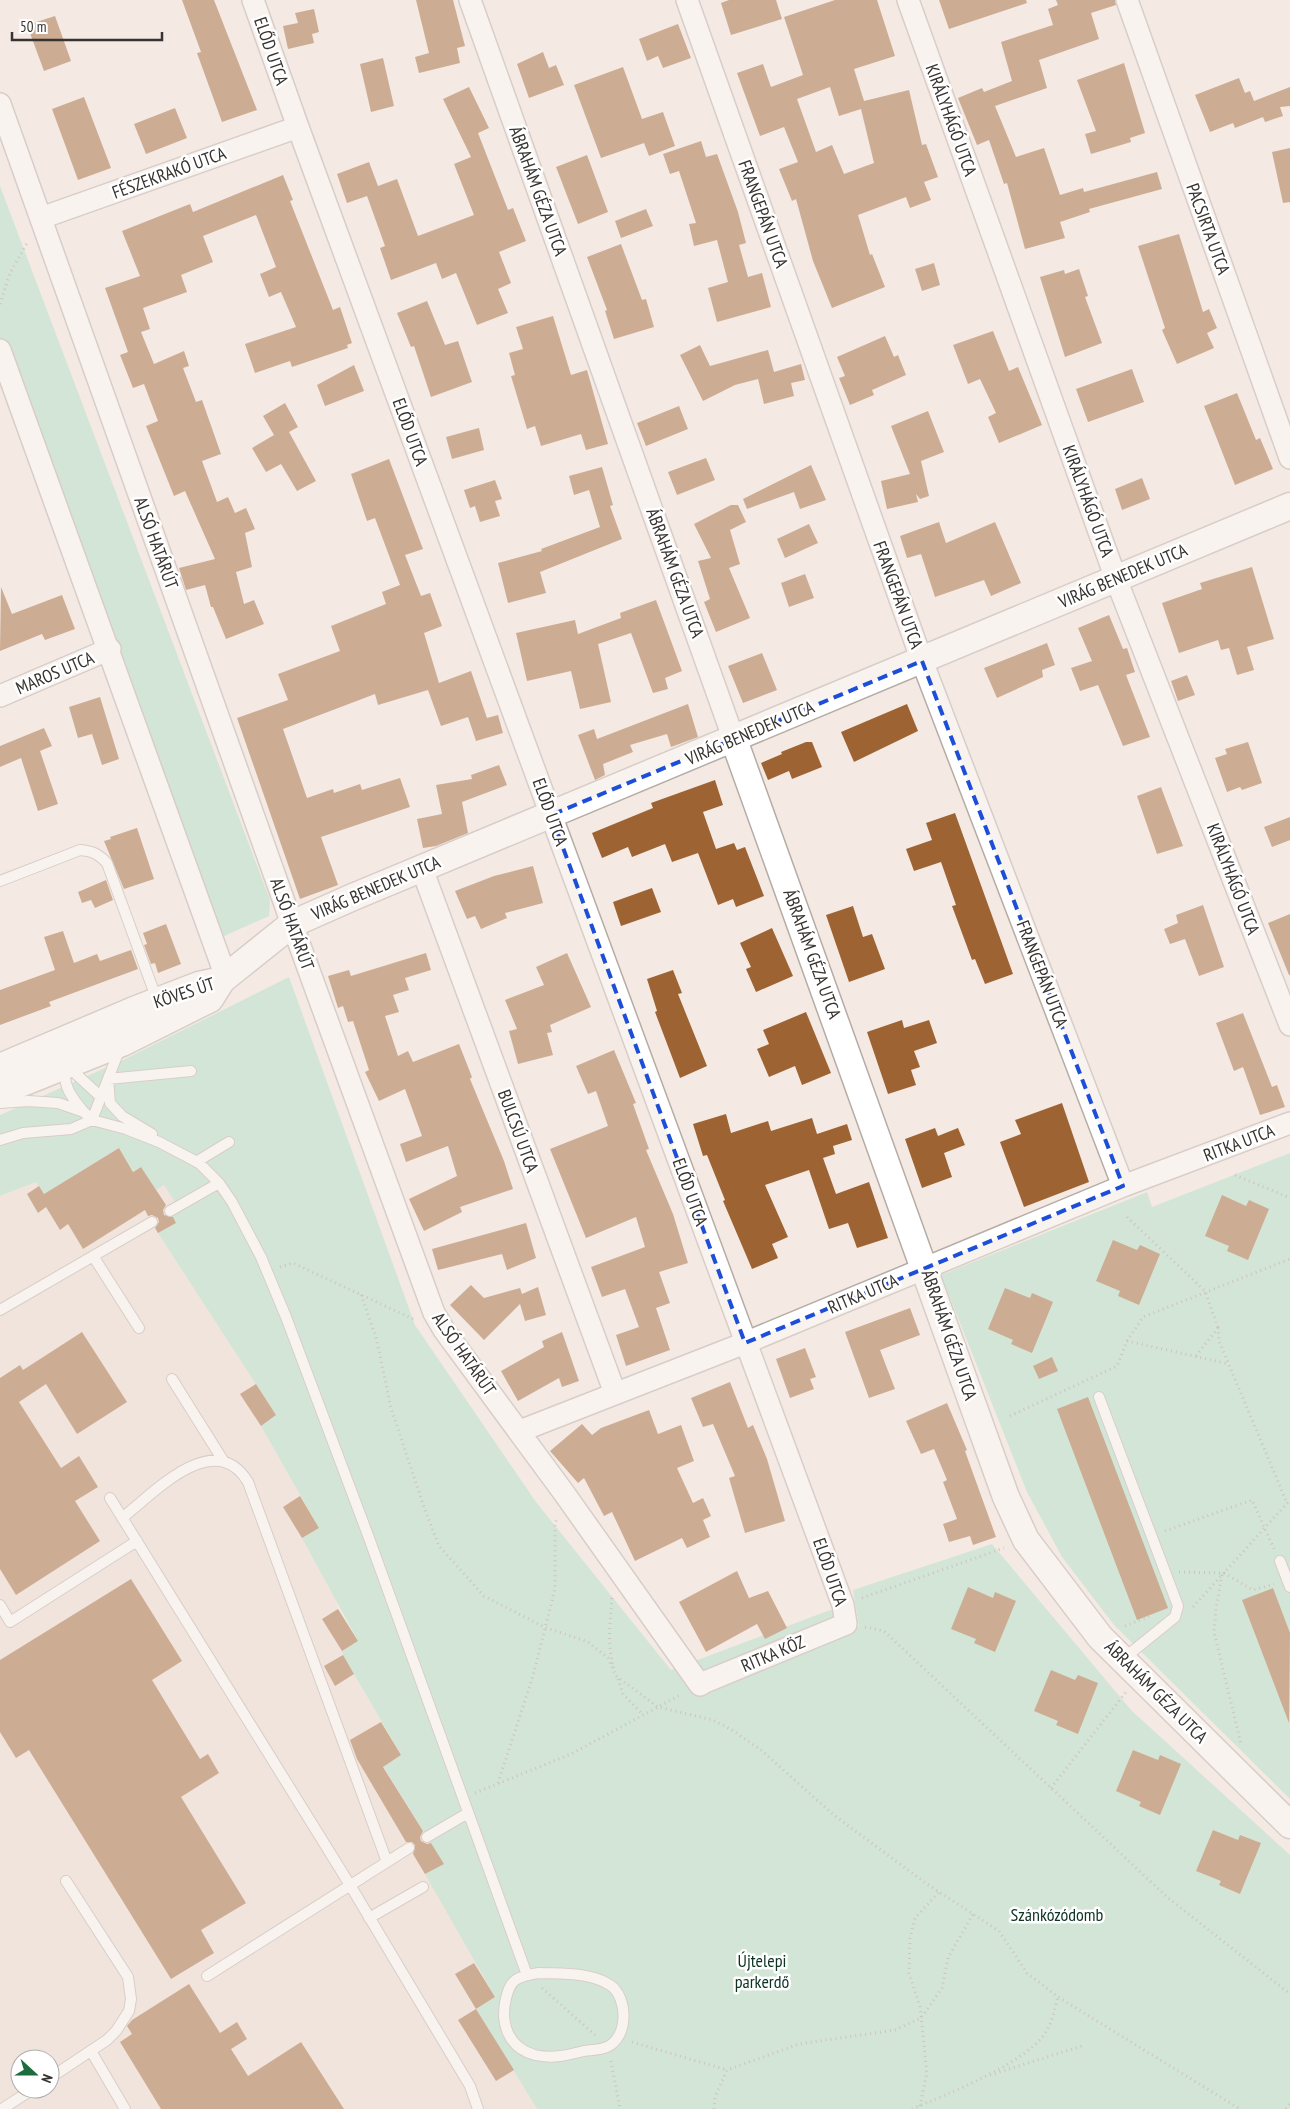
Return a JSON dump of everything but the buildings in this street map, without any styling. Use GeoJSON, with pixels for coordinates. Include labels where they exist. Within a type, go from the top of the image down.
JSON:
{"type":"FeatureCollection","features":[{"type":"Feature","properties":{"kind":"street","name":"ELŐD UTCA"},"geometry":{"type":"LineString","coordinates":[[254,0],[298,127],[845,1614]]}},
{"type":"Feature","properties":{"kind":"street","name":"ÁBRAHÁM GÉZA UTCA"},"geometry":{"type":"LineString","coordinates":[[470,0],[1006,1497],[1026,1540],[1083,1616],[1130,1668],[1290,1825]]}},
{"type":"Feature","properties":{"kind":"street","name":"FRANGEPÁN UTCA"},"geometry":{"type":"LineString","coordinates":[[687,0],[922,661],[1123,1186]]}},
{"type":"Feature","properties":{"kind":"street","name":"KIRÁLYHÁGÓ UTCA"},"geometry":{"type":"LineString","coordinates":[[908,0],[1116,579],[1290,1026]]}},
{"type":"Feature","properties":{"kind":"street","name":"PACSIRTA UTCA"},"geometry":{"type":"LineString","coordinates":[[1127,0],[1290,458]]}},
{"type":"Feature","properties":{"kind":"street","name":"ALSÓ HATÁRÚT"},"geometry":{"type":"LineString","coordinates":[[0,104],[426,1295],[444,1330],[520,1431],[700,1684]]}},
{"type":"Feature","properties":{"kind":"street","name":"FÉSZEKRAKÓ UTCA"},"geometry":{"type":"LineString","coordinates":[[41,218],[298,127]]}},
{"type":"Feature","properties":{"kind":"street"},"geometry":{"type":"LineString","coordinates":[[0,350],[110,649],[224,978]]}},
{"type":"Feature","properties":{"kind":"street","name":"VIRÁG BENEDEK UTCA"},"geometry":{"type":"LineString","coordinates":[[224,978],[292,924],[1290,506]]}},
{"type":"Feature","properties":{"kind":"street","name":"MAROS UTCA"},"geometry":{"type":"LineString","coordinates":[[0,696],[110,649]]}},
{"type":"Feature","properties":{"kind":"street","name":"BULCSÚ UTCA"},"geometry":{"type":"LineString","coordinates":[[422,869],[615,1393]]}},
{"type":"Feature","properties":{"kind":"street","name":"KÖVES ÚT"},"geometry":{"type":"LineString","coordinates":[[0,1092],[64,1053],[158,1001],[199,984],[224,978]]}},
{"type":"Feature","properties":{"kind":"street","name":"KÖVES ÚT"},"geometry":{"type":"LineString","coordinates":[[0,1067],[122,1043],[210,999],[224,978]]}},
{"type":"Feature","properties":{"kind":"street","name":"RITKA UTCA"},"geometry":{"type":"LineString","coordinates":[[520,1431],[745,1343],[1123,1186],[1290,1123]]}},
{"type":"Feature","properties":{"kind":"street","name":"RITKA KÖZ"},"geometry":{"type":"LineString","coordinates":[[700,1684],[845,1614]]}},
{"type":"Feature","properties":{"kind":"lane"},"geometry":{"type":"LineString","coordinates":[[0,881],[80,850],[92,851],[102,857],[107,863],[158,1001]]}},
{"type":"Feature","properties":{"kind":"lane"},"geometry":{"type":"LineString","coordinates":[[0,1140],[23,1133],[71,1129],[92,1120],[122,1043]]}},
{"type":"Feature","properties":{"kind":"lane"},"geometry":{"type":"LineString","coordinates":[[64,1053],[76,1074],[101,1097]]}},
{"type":"Feature","properties":{"kind":"lane"},"geometry":{"type":"LineString","coordinates":[[64,1053],[65,1082],[72,1097],[92,1120],[126,1129],[159,1142],[196,1162],[219,1183],[244,1224],[267,1271],[369,1538],[527,1975]]}},
{"type":"Feature","properties":{"kind":"lane"},"geometry":{"type":"LineString","coordinates":[[108,1079],[191,1071]]}},
{"type":"Feature","properties":{"kind":"lane"},"geometry":{"type":"LineString","coordinates":[[108,1079],[110,1103],[122,1116],[152,1134],[159,1142]]}},
{"type":"Feature","properties":{"kind":"lane"},"geometry":{"type":"LineString","coordinates":[[0,1103],[50,1102],[84,1112]]}},
{"type":"Feature","properties":{"kind":"lane"},"geometry":{"type":"LineString","coordinates":[[196,1162],[229,1142]]}},
{"type":"Feature","properties":{"kind":"lane"},"geometry":{"type":"LineString","coordinates":[[170,1211],[219,1183]]}},
{"type":"Feature","properties":{"kind":"lane"},"geometry":{"type":"LineString","coordinates":[[0,1310],[152,1222]]}},
{"type":"Feature","properties":{"kind":"lane"},"geometry":{"type":"LineString","coordinates":[[93,1256],[138,1328]]}},
{"type":"Feature","properties":{"kind":"lane"},"geometry":{"type":"LineString","coordinates":[[172,1379],[224,1462]]}},
{"type":"Feature","properties":{"kind":"lane"},"geometry":{"type":"LineString","coordinates":[[1099,1397],[1178,1606],[1175,1617],[1130,1668]]}},
{"type":"Feature","properties":{"kind":"lane"},"geometry":{"type":"LineString","coordinates":[[122,1518],[187,1467],[201,1461],[224,1462],[239,1469],[248,1482],[387,1862]]}},
{"type":"Feature","properties":{"kind":"lane"},"geometry":{"type":"LineString","coordinates":[[110,1498],[350,1885],[470,2086],[478,2109]]}},
{"type":"Feature","properties":{"kind":"lane"},"geometry":{"type":"LineString","coordinates":[[0,1605],[10,1622],[137,1541]]}},
{"type":"Feature","properties":{"kind":"lane"},"geometry":{"type":"LineString","coordinates":[[1280,1561],[1288,1583]]}},
{"type":"Feature","properties":{"kind":"lane"},"geometry":{"type":"LineString","coordinates":[[427,1837],[468,1813]]}},
{"type":"Feature","properties":{"kind":"lane"},"geometry":{"type":"LineString","coordinates":[[207,1976],[410,1848]]}},
{"type":"Feature","properties":{"kind":"lane"},"geometry":{"type":"LineString","coordinates":[[60,2071],[112,2036],[123,2021],[131,1999],[131,1987],[128,1977],[66,1881]]}},
{"type":"Feature","properties":{"kind":"lane"},"geometry":{"type":"LineString","coordinates":[[369,1918],[423,1887]]}},
{"type":"Feature","properties":{"kind":"lane"},"geometry":{"type":"LineString","coordinates":[[527,1975],[580,1976],[609,1984],[619,1994],[624,2008],[622,2024],[617,2037],[608,2046],[554,2057],[535,2055],[516,2044],[506,2031],[504,2006],[511,1985],[527,1975]]}},
{"type":"Feature","properties":{"kind":"lane"},"geometry":{"type":"LineString","coordinates":[[91,2051],[124,2109]]}},
{"type":"Feature","properties":{"kind":"lane"},"geometry":{"type":"LineString","coordinates":[[2,2109],[18,2099]]}},
{"type":"Feature","properties":{"kind":"path"},"geometry":{"type":"LineString","coordinates":[[0,304],[10,274],[41,218]]}},
{"type":"Feature","properties":{"kind":"path"},"geometry":{"type":"LineString","coordinates":[[1235,1175],[1290,1198]]}},
{"type":"Feature","properties":{"kind":"path"},"geometry":{"type":"LineString","coordinates":[[1127,1217],[1205,1291],[1218,1328],[1219,1341],[1228,1364],[1289,1501],[1191,1610]]}},
{"type":"Feature","properties":{"kind":"path"},"geometry":{"type":"LineString","coordinates":[[1010,1416],[1117,1366],[1127,1341],[1142,1317],[1290,1259]]}},
{"type":"Feature","properties":{"kind":"path"},"geometry":{"type":"LineString","coordinates":[[267,1271],[293,1263],[402,1316],[444,1330]]}},
{"type":"Feature","properties":{"kind":"path"},"geometry":{"type":"LineString","coordinates":[[361,1295],[376,1336],[391,1408],[439,1546],[484,1596],[544,1627],[588,1642],[608,1658],[618,1678],[658,1707],[713,1720],[732,1730],[761,1750],[835,1816],[939,1892],[999,1931],[1027,1973],[1058,1997],[1240,2109]]}},
{"type":"Feature","properties":{"kind":"path"},"geometry":{"type":"LineString","coordinates":[[1196,1356],[1218,1328]]}},
{"type":"Feature","properties":{"kind":"path"},"geometry":{"type":"LineString","coordinates":[[1127,1341],[1228,1364]]}},
{"type":"Feature","properties":{"kind":"path"},"geometry":{"type":"LineString","coordinates":[[498,1784],[534,1676],[544,1627],[555,1589],[555,1525],[564,1493]]}},
{"type":"Feature","properties":{"kind":"path"},"geometry":{"type":"LineString","coordinates":[[1152,1536],[1252,1500],[1280,1561]]}},
{"type":"Feature","properties":{"kind":"path"},"geometry":{"type":"LineString","coordinates":[[845,1614],[1026,1540]]}},
{"type":"Feature","properties":{"kind":"path"},"geometry":{"type":"LineString","coordinates":[[612,1560],[613,1589],[609,1630],[610,1654],[624,1694],[643,1715]]}},
{"type":"Feature","properties":{"kind":"path"},"geometry":{"type":"LineString","coordinates":[[1166,1572],[1223,1574],[1254,1590],[1288,1583]]}},
{"type":"Feature","properties":{"kind":"path"},"geometry":{"type":"LineString","coordinates":[[1223,1574],[1214,1632],[1242,1745]]}},
{"type":"Feature","properties":{"kind":"path"},"geometry":{"type":"LineString","coordinates":[[845,1614],[884,1631],[1166,1897],[1290,1994]]}},
{"type":"Feature","properties":{"kind":"path"},"geometry":{"type":"LineString","coordinates":[[1051,1788],[1130,1668]]}},
{"type":"Feature","properties":{"kind":"path"},"geometry":{"type":"LineString","coordinates":[[462,1798],[571,1754],[700,1684]]}},
{"type":"Feature","properties":{"kind":"path"},"geometry":{"type":"LineString","coordinates":[[920,2106],[927,2073],[922,2018],[909,1973],[912,1927],[915,1918],[939,1892]]}},
{"type":"Feature","properties":{"kind":"path"},"geometry":{"type":"LineString","coordinates":[[617,2037],[727,2070],[799,2044],[895,2030],[922,2018],[942,1988],[948,1958],[972,1914]]}},
{"type":"Feature","properties":{"kind":"path"},"geometry":{"type":"LineString","coordinates":[[527,1975],[608,2046],[620,2109]]}},
{"type":"Feature","properties":{"kind":"path"},"geometry":{"type":"LineString","coordinates":[[985,2077],[1024,2054],[1047,2031],[1058,1997]]}},
{"type":"Feature","properties":{"kind":"path"},"geometry":{"type":"LineString","coordinates":[[912,2109],[985,2077],[1082,2046]]}},
{"type":"Feature","properties":{"kind":"path"},"geometry":{"type":"LineString","coordinates":[[714,2109],[715,2098],[727,2070]]}},
{"type":"Feature","properties":{"kind":"path"},"geometry":{"type":"LineString","coordinates":[[1286,2109],[1290,2103]]}},
{"type":"Feature","properties":{"kind":"highlighted area"},"geometry":{"type":"Polygon","coordinates":[[[922,661],[1123,1186],[745,1343],[551,815],[922,661]]]}},
{"type":"Feature","properties":{"kind":"shaded area"},"geometry":{"type":"Polygon","coordinates":[[[119,1148],[133,1171],[141,1167],[155,1190],[164,1185],[176,1202],[176,1223],[159,1233],[276,1415],[261,1425],[319,1528],[338,1609],[358,1641],[342,1651],[343,1655],[401,1755],[383,1767],[444,1864],[426,1874],[495,1997],[476,2008],[537,2109],[0,2109],[0,1196],[36,1182],[45,1194],[119,1148]]]}},
{"type":"Feature","properties":{"kind":"green space"},"geometry":{"type":"Polygon","coordinates":[[[0,186],[270,900],[269,916],[224,936],[218,927],[0,338],[0,186]]]}},
{"type":"Feature","properties":{"kind":"green space"},"geometry":{"type":"Polygon","coordinates":[[[289,977],[415,1325],[536,1502],[671,1670],[830,1610],[840,1611],[859,1627],[853,1590],[992,1544],[1131,1710],[1290,1855],[1290,2109],[537,2109],[476,2009],[495,1997],[425,1874],[443,1863],[383,1766],[401,1755],[343,1655],[342,1651],[358,1641],[302,1538],[319,1528],[261,1426],[276,1415],[158,1233],[176,1223],[167,1208],[175,1202],[164,1185],[156,1190],[141,1167],[133,1171],[119,1148],[44,1194],[36,1182],[0,1196],[0,1115],[125,1059],[289,977]]]}},
{"type":"Feature","properties":{"kind":"green space"},"geometry":{"type":"Polygon","coordinates":[[[1290,1153],[1290,1799],[1114,1625],[1062,1557],[1027,1492],[941,1275],[1147,1192],[1152,1207],[1290,1153]]]}},
{"type":"Feature","properties":{"kind":"park label","name":"Szánkózódomb"},"geometry":{"type":"Point","coordinates":[1057,1915]}},
{"type":"Feature","properties":{"kind":"park label","name":"Újtelepi parkerdő"},"geometry":{"type":"Point","coordinates":[762,1971]}}]}
